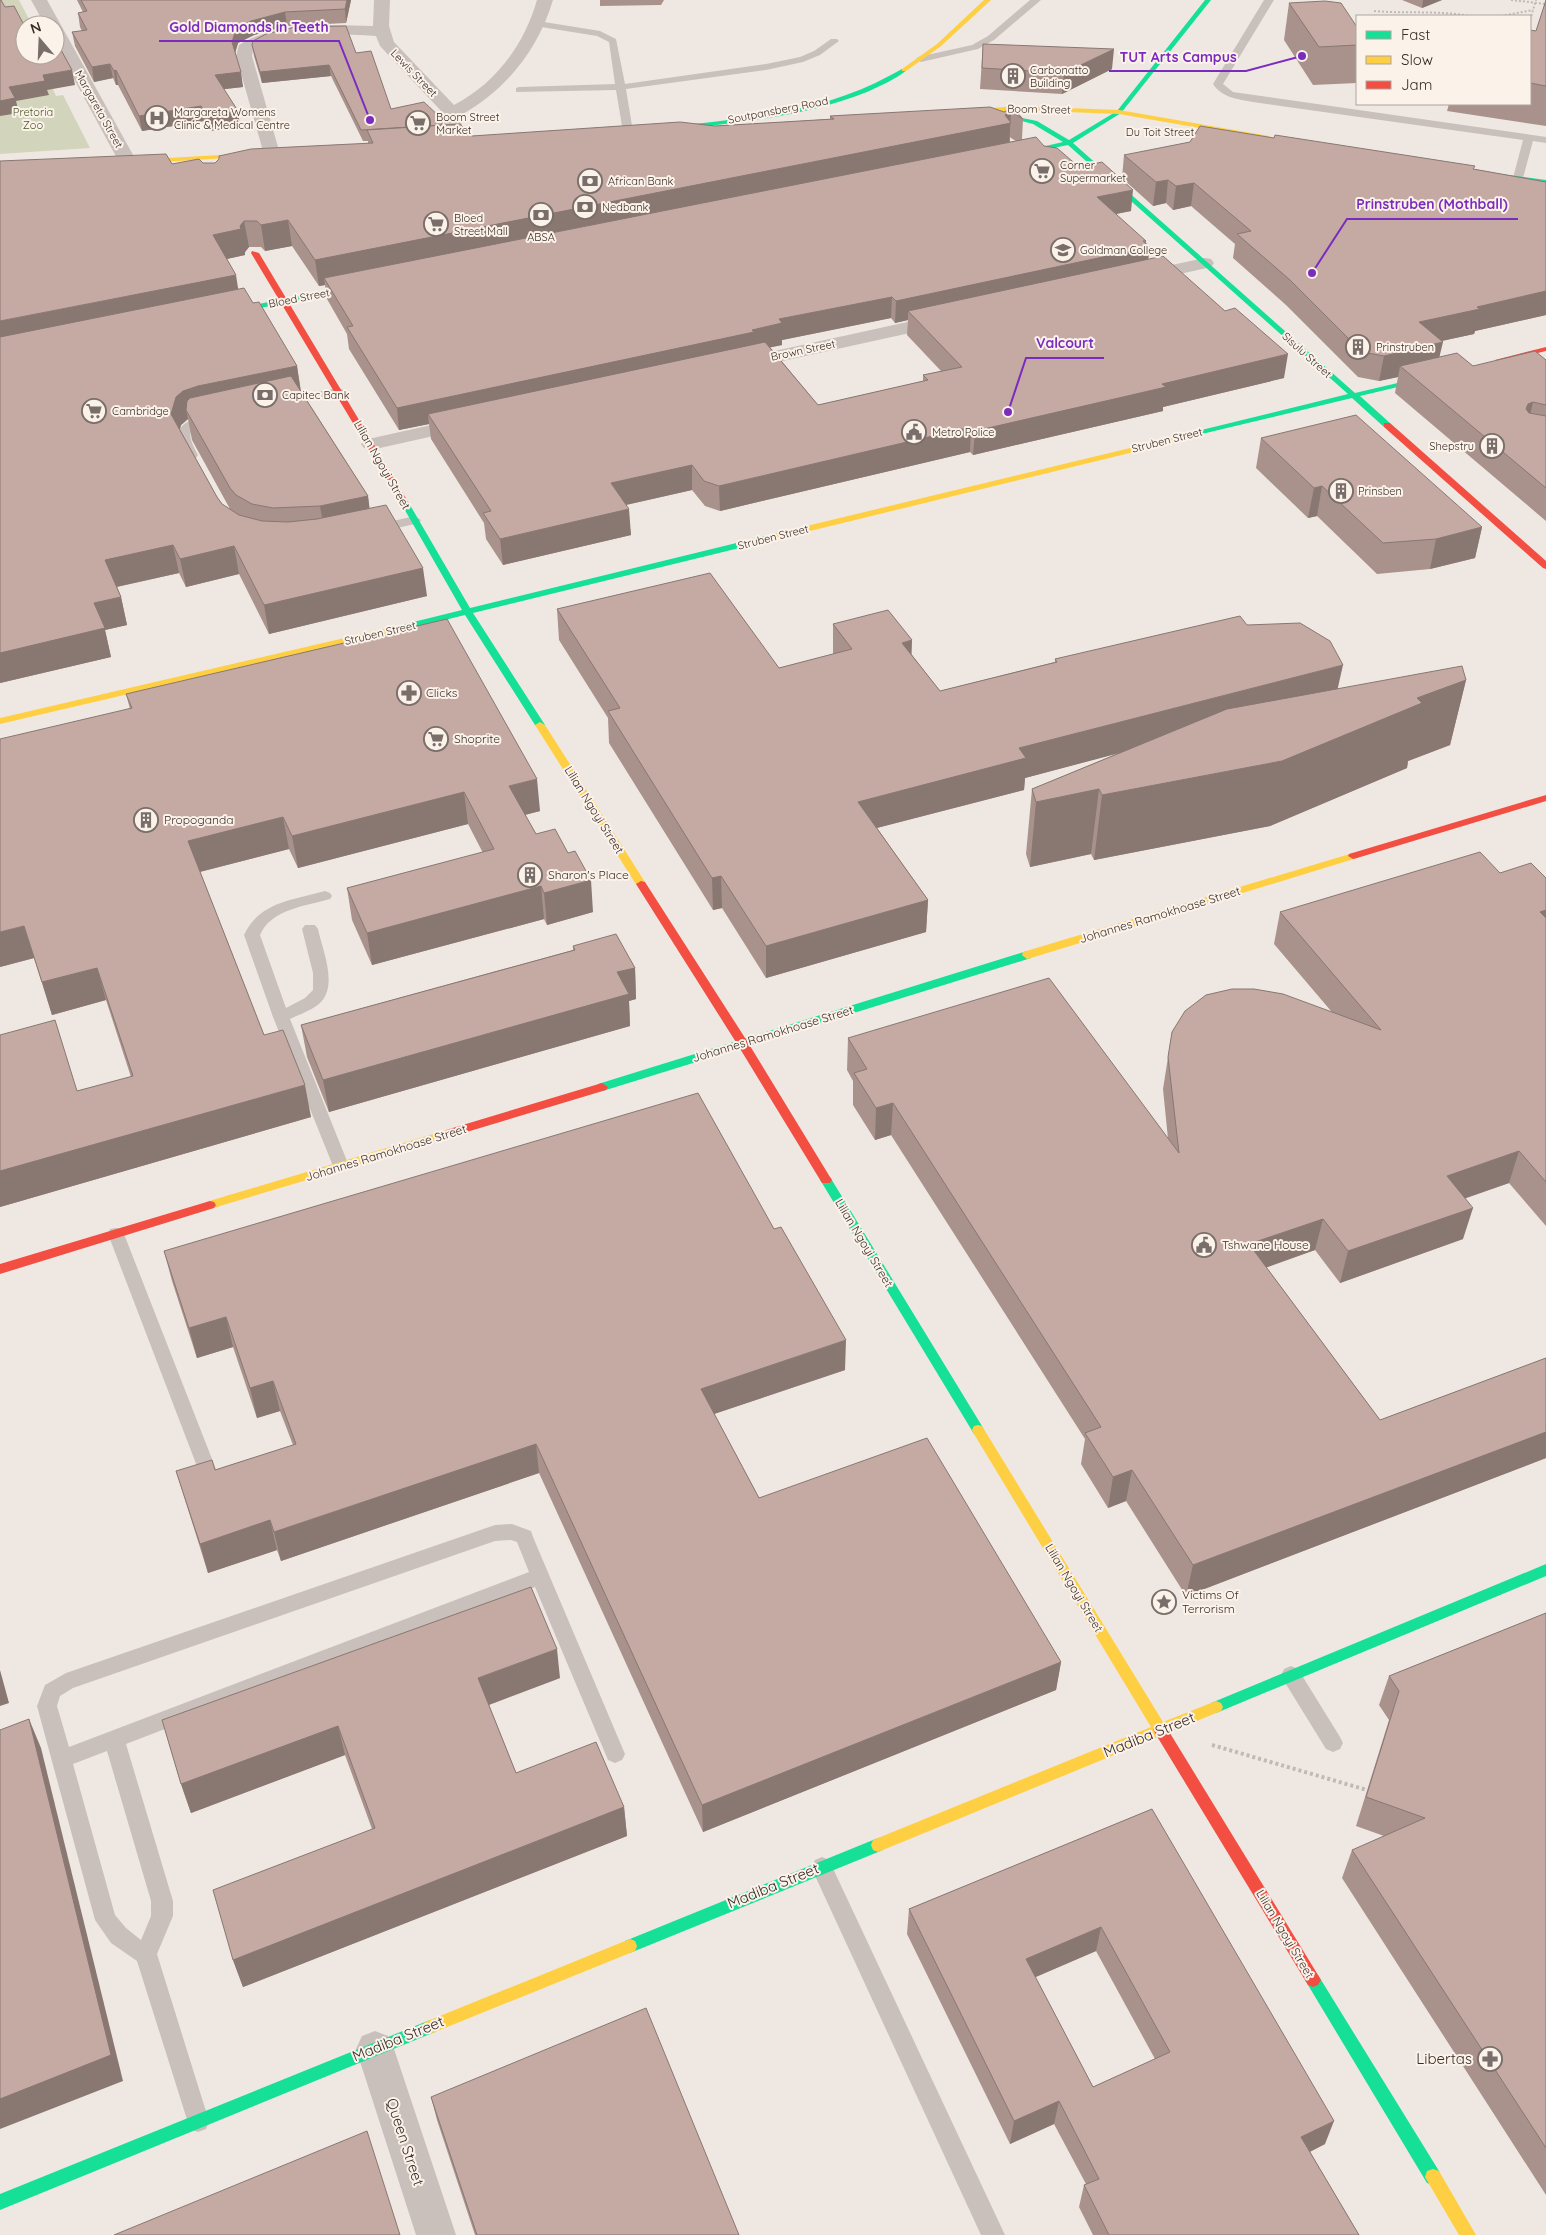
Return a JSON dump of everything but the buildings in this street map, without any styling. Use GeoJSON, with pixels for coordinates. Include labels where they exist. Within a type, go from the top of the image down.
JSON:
{"type":"FeatureCollection","features":[{"type":"Feature","properties":{"kind":"main road","name":"Soutpansberg Road"},"geometry":{"type":"LineString","coordinates":[[638,132],[812,106],[883,82],[939,46],[988,0]]}},
{"type":"Feature","properties":{"kind":"main road"},"geometry":{"type":"LineString","coordinates":[[1004,156],[1069,143],[1119,112],[1208,0]]}},
{"type":"Feature","properties":{"kind":"main road","name":"Boom Street"},"geometry":{"type":"LineString","coordinates":[[948,114],[1015,108],[1119,112]]}},
{"type":"Feature","properties":{"kind":"main road","name":"Du Toit Street"},"geometry":{"type":"LineString","coordinates":[[1119,112],[1278,139]]}},
{"type":"Feature","properties":{"kind":"main road","name":"Sisulu Street"},"geometry":{"type":"LineString","coordinates":[[963,113],[1008,116],[1028,120],[1046,128],[1069,143],[1351,395],[1542,558]]}},
{"type":"Feature","properties":{"kind":"main road"},"geometry":{"type":"LineString","coordinates":[[638,132],[802,122]]}},
{"type":"Feature","properties":{"kind":"main road","name":"Du Toit Street"},"geometry":{"type":"LineString","coordinates":[[1160,131],[1240,133]]}},
{"type":"Feature","properties":{"kind":"main road"},"geometry":{"type":"LineString","coordinates":[[1081,137],[1103,135]]}},
{"type":"Feature","properties":{"kind":"main road"},"geometry":{"type":"LineString","coordinates":[[123,163],[201,163],[276,153]]}},
{"type":"Feature","properties":{"kind":"main road"},"geometry":{"type":"LineString","coordinates":[[1489,174],[1546,182]]}},
{"type":"Feature","properties":{"kind":"main road","name":"Lilian Ngoyi Street"},"geometry":{"type":"LineString","coordinates":[[255,254],[371,444],[468,612],[743,1044],[1468,2235]]}},
{"type":"Feature","properties":{"kind":"main road","name":"Bloed Street"},"geometry":{"type":"LineString","coordinates":[[218,314],[368,284]]}},
{"type":"Feature","properties":{"kind":"main road"},"geometry":{"type":"LineString","coordinates":[[1492,362],[1546,349]]}},
{"type":"Feature","properties":{"kind":"main road","name":"Struben Street"},"geometry":{"type":"LineString","coordinates":[[0,721],[468,612],[1446,373]]}},
{"type":"Feature","properties":{"kind":"main road","name":"Johannes Ramokhoase Street"},"geometry":{"type":"LineString","coordinates":[[0,1269],[1546,798]]}},
{"type":"Feature","properties":{"kind":"main road","name":"Madiba Street"},"geometry":{"type":"LineString","coordinates":[[0,2202],[1161,1730],[1546,1570]]}},
{"type":"Feature","properties":{"kind":"street"},"geometry":{"type":"LineString","coordinates":[[39,0],[47,15]]}},
{"type":"Feature","properties":{"kind":"street"},"geometry":{"type":"LineString","coordinates":[[276,153],[244,56],[245,48],[256,40],[270,36],[338,29],[381,31],[382,0]]}},
{"type":"Feature","properties":{"kind":"street"},"geometry":{"type":"LineString","coordinates":[[452,143],[452,113],[470,104],[494,84],[515,60],[538,24],[545,0]]}},
{"type":"Feature","properties":{"kind":"street","name":"Lewis Street"},"geometry":{"type":"LineString","coordinates":[[381,31],[391,50],[452,113]]}},
{"type":"Feature","properties":{"kind":"street","name":"Margareta Street"},"geometry":{"type":"LineString","coordinates":[[65,49],[123,163]]}},
{"type":"Feature","properties":{"kind":"street"},"geometry":{"type":"LineString","coordinates":[[1118,282],[1205,263]]}},
{"type":"Feature","properties":{"kind":"street","name":"Brown Street"},"geometry":{"type":"LineString","coordinates":[[720,368],[963,315]]}},
{"type":"Feature","properties":{"kind":"street"},"geometry":{"type":"LineString","coordinates":[[371,444],[488,419]]}},
{"type":"Feature","properties":{"kind":"street","name":"Queen Street"},"geometry":{"type":"LineString","coordinates":[[375,2049],[436,2235]]}},
{"type":"Feature","properties":{"kind":"lane"},"geometry":{"type":"LineString","coordinates":[[921,59],[975,47],[991,38],[1036,0]]}},
{"type":"Feature","properties":{"kind":"lane"},"geometry":{"type":"LineString","coordinates":[[1269,0],[1223,73],[1218,84],[1224,92],[1253,98],[1546,140]]}},
{"type":"Feature","properties":{"kind":"lane"},"geometry":{"type":"LineString","coordinates":[[538,24],[608,37],[616,45],[622,87],[638,132]]}},
{"type":"Feature","properties":{"kind":"lane"},"geometry":{"type":"LineString","coordinates":[[519,90],[622,87],[787,63],[817,53],[834,41]]}},
{"type":"Feature","properties":{"kind":"lane"},"geometry":{"type":"LineString","coordinates":[[948,114],[971,118],[985,123]]}},
{"type":"Feature","properties":{"kind":"lane"},"geometry":{"type":"LineString","coordinates":[[1518,178],[1529,138]]}},
{"type":"Feature","properties":{"kind":"lane"},"geometry":{"type":"LineString","coordinates":[[1010,141],[1023,152]]}},
{"type":"Feature","properties":{"kind":"lane"},"geometry":{"type":"LineString","coordinates":[[271,405],[338,391]]}},
{"type":"Feature","properties":{"kind":"lane"},"geometry":{"type":"LineString","coordinates":[[197,464],[184,440],[185,429],[191,423],[223,415]]}},
{"type":"Feature","properties":{"kind":"lane"},"geometry":{"type":"LineString","coordinates":[[360,532],[415,520]]}},
{"type":"Feature","properties":{"kind":"lane"},"geometry":{"type":"LineString","coordinates":[[325,896],[271,913],[260,919],[254,926],[252,935],[281,1017],[341,1166]]}},
{"type":"Feature","properties":{"kind":"lane"},"geometry":{"type":"LineString","coordinates":[[281,1017],[314,1000],[320,994],[322,984],[310,929]]}},
{"type":"Feature","properties":{"kind":"lane"},"geometry":{"type":"LineString","coordinates":[[116,1234],[212,1482]]}},
{"type":"Feature","properties":{"kind":"lane"},"geometry":{"type":"LineString","coordinates":[[146,1954],[130,1946],[106,1920],[47,1706],[52,1691],[66,1682],[495,1533],[512,1532],[524,1537],[615,1754]]}},
{"type":"Feature","properties":{"kind":"lane"},"geometry":{"type":"LineString","coordinates":[[62,1759],[541,1576]]}},
{"type":"Feature","properties":{"kind":"lane"},"geometry":{"type":"LineString","coordinates":[[1291,1675],[1333,1743]]}},
{"type":"Feature","properties":{"kind":"lane"},"geometry":{"type":"LineString","coordinates":[[114,1739],[162,1900],[162,1916],[146,1954],[198,2121]]}},
{"type":"Feature","properties":{"kind":"lane"},"geometry":{"type":"LineString","coordinates":[[822,1867],[993,2235]]}},
{"type":"Feature","properties":{"kind":"path"},"geometry":{"type":"LineString","coordinates":[[1511,0],[1536,1],[1546,4]]}},
{"type":"Feature","properties":{"kind":"path"},"geometry":{"type":"LineString","coordinates":[[1531,17],[1536,1]]}},
{"type":"Feature","properties":{"kind":"path"},"geometry":{"type":"LineString","coordinates":[[1506,15],[1533,10]]}},
{"type":"Feature","properties":{"kind":"path"},"geometry":{"type":"LineString","coordinates":[[1374,11],[1402,14],[1452,13],[1463,15]]}},
{"type":"Feature","properties":{"kind":"path"},"geometry":{"type":"LineString","coordinates":[[1161,1730],[1367,1790]]}},
{"type":"Feature","properties":{"kind":"green space","name":"Pretoria Zoo"},"geometry":{"type":"Polygon","coordinates":[[[0,0],[19,0],[27,15],[15,15],[15,65],[33,65],[52,87],[56,96],[63,95],[90,148],[0,154],[0,0]]]}},
{"type":"Feature","properties":{"kind":"traffic: fast"},"geometry":{"type":"LineString","coordinates":[[1014,154],[1069,143],[1119,112],[1208,0]]}},
{"type":"Feature","properties":{"kind":"traffic: fast"},"geometry":{"type":"LineString","coordinates":[[661,130],[755,118],[817,106],[847,97],[876,85],[904,70]]}},
{"type":"Feature","properties":{"kind":"traffic: fast"},"geometry":{"type":"LineString","coordinates":[[1009,116],[1035,122],[1069,143],[1387,425]]}},
{"type":"Feature","properties":{"kind":"traffic: fast"},"geometry":{"type":"LineString","coordinates":[[1504,176],[1546,182]]}},
{"type":"Feature","properties":{"kind":"traffic: fast"},"geometry":{"type":"LineString","coordinates":[[225,313],[361,285]]}},
{"type":"Feature","properties":{"kind":"traffic: fast"},"geometry":{"type":"LineString","coordinates":[[1188,436],[1433,376]]}},
{"type":"Feature","properties":{"kind":"traffic: fast"},"geometry":{"type":"LineString","coordinates":[[406,505],[468,612],[540,725]]}},
{"type":"Feature","properties":{"kind":"traffic: fast"},"geometry":{"type":"LineString","coordinates":[[392,630],[765,539]]}},
{"type":"Feature","properties":{"kind":"traffic: fast"},"geometry":{"type":"LineString","coordinates":[[602,1087],[1027,955]]}},
{"type":"Feature","properties":{"kind":"traffic: fast"},"geometry":{"type":"LineString","coordinates":[[826,1180],[978,1430]]}},
{"type":"Feature","properties":{"kind":"traffic: fast"},"geometry":{"type":"LineString","coordinates":[[1216,1707],[1546,1570]]}},
{"type":"Feature","properties":{"kind":"traffic: fast"},"geometry":{"type":"LineString","coordinates":[[630,1946],[878,1845]]}},
{"type":"Feature","properties":{"kind":"traffic: fast"},"geometry":{"type":"LineString","coordinates":[[1313,1980],[1433,2177]]}},
{"type":"Feature","properties":{"kind":"traffic: fast"},"geometry":{"type":"LineString","coordinates":[[0,2202],[430,2027]]}},
{"type":"Feature","properties":{"kind":"traffic: slow"},"geometry":{"type":"LineString","coordinates":[[904,70],[939,45],[988,0]]}},
{"type":"Feature","properties":{"kind":"traffic: slow"},"geometry":{"type":"LineString","coordinates":[[957,113],[1015,108],[1119,112],[1269,138]]}},
{"type":"Feature","properties":{"kind":"traffic: slow"},"geometry":{"type":"LineString","coordinates":[[131,162],[256,155]]}},
{"type":"Feature","properties":{"kind":"traffic: slow"},"geometry":{"type":"LineString","coordinates":[[765,539],[1188,436]]}},
{"type":"Feature","properties":{"kind":"traffic: slow"},"geometry":{"type":"LineString","coordinates":[[0,721],[392,630]]}},
{"type":"Feature","properties":{"kind":"traffic: slow"},"geometry":{"type":"LineString","coordinates":[[540,725],[641,884]]}},
{"type":"Feature","properties":{"kind":"traffic: slow"},"geometry":{"type":"LineString","coordinates":[[1027,955],[1353,856]]}},
{"type":"Feature","properties":{"kind":"traffic: slow"},"geometry":{"type":"LineString","coordinates":[[210,1205],[450,1133]]}},
{"type":"Feature","properties":{"kind":"traffic: slow"},"geometry":{"type":"LineString","coordinates":[[978,1430],[1160,1729]]}},
{"type":"Feature","properties":{"kind":"traffic: slow"},"geometry":{"type":"LineString","coordinates":[[878,1845],[1216,1707]]}},
{"type":"Feature","properties":{"kind":"traffic: slow"},"geometry":{"type":"LineString","coordinates":[[430,2027],[630,1946]]}},
{"type":"Feature","properties":{"kind":"traffic: slow"},"geometry":{"type":"LineString","coordinates":[[1433,2177],[1468,2235]]}},
{"type":"Feature","properties":{"kind":"traffic: jam"},"geometry":{"type":"LineString","coordinates":[[255,253],[406,505]]}},
{"type":"Feature","properties":{"kind":"traffic: jam"},"geometry":{"type":"LineString","coordinates":[[1499,360],[1546,349]]}},
{"type":"Feature","properties":{"kind":"traffic: jam"},"geometry":{"type":"LineString","coordinates":[[1387,425],[1546,566]]}},
{"type":"Feature","properties":{"kind":"traffic: jam"},"geometry":{"type":"LineString","coordinates":[[1353,856],[1546,798]]}},
{"type":"Feature","properties":{"kind":"traffic: jam"},"geometry":{"type":"LineString","coordinates":[[641,884],[743,1044],[826,1180]]}},
{"type":"Feature","properties":{"kind":"traffic: jam"},"geometry":{"type":"LineString","coordinates":[[450,1133],[602,1087]]}},
{"type":"Feature","properties":{"kind":"traffic: jam"},"geometry":{"type":"LineString","coordinates":[[0,1269],[210,1205]]}},
{"type":"Feature","properties":{"kind":"traffic: jam"},"geometry":{"type":"LineString","coordinates":[[1160,1729],[1313,1980]]}},
{"type":"Feature","properties":{"kind":"place","name":"TUT Arts Campus"},"geometry":{"type":"Point","coordinates":[1302,56]}},
{"type":"Feature","properties":{"kind":"place","name":"Carbonatto Building"},"geometry":{"type":"Point","coordinates":[1013,76]}},
{"type":"Feature","properties":{"kind":"place","name":"Margareta Womens Clinic & Medical Centre"},"geometry":{"type":"Point","coordinates":[157,118]}},
{"type":"Feature","properties":{"kind":"place","name":"Gold Diamonds in Teeth"},"geometry":{"type":"Point","coordinates":[370,120]}},
{"type":"Feature","properties":{"kind":"place","name":"Boom Street Market"},"geometry":{"type":"Point","coordinates":[418,123]}},
{"type":"Feature","properties":{"kind":"place","name":"Corner Supermarket"},"geometry":{"type":"Point","coordinates":[1042,171]}},
{"type":"Feature","properties":{"kind":"place","name":"African Bank"},"geometry":{"type":"Point","coordinates":[590,181]}},
{"type":"Feature","properties":{"kind":"place","name":"Nedbank"},"geometry":{"type":"Point","coordinates":[585,207]}},
{"type":"Feature","properties":{"kind":"place","name":"ABSA"},"geometry":{"type":"Point","coordinates":[541,215]}},
{"type":"Feature","properties":{"kind":"place","name":"Bloed Street Mall"},"geometry":{"type":"Point","coordinates":[436,224]}},
{"type":"Feature","properties":{"kind":"place","name":"Goldman College"},"geometry":{"type":"Point","coordinates":[1063,250]}},
{"type":"Feature","properties":{"kind":"place","name":"Prinstruben (Mothball)"},"geometry":{"type":"Point","coordinates":[1312,273]}},
{"type":"Feature","properties":{"kind":"place","name":"Prinstruben"},"geometry":{"type":"Point","coordinates":[1358,347]}},
{"type":"Feature","properties":{"kind":"place","name":"Capitec Bank"},"geometry":{"type":"Point","coordinates":[265,395]}},
{"type":"Feature","properties":{"kind":"place","name":"Cambridge"},"geometry":{"type":"Point","coordinates":[94,411]}},
{"type":"Feature","properties":{"kind":"place","name":"Valcourt"},"geometry":{"type":"Point","coordinates":[1008,412]}},
{"type":"Feature","properties":{"kind":"place","name":"Metro Police"},"geometry":{"type":"Point","coordinates":[914,432]}},
{"type":"Feature","properties":{"kind":"place","name":"Shepstru"},"geometry":{"type":"Point","coordinates":[1492,446]}},
{"type":"Feature","properties":{"kind":"place","name":"Prinsben"},"geometry":{"type":"Point","coordinates":[1341,491]}},
{"type":"Feature","properties":{"kind":"place","name":"Clicks"},"geometry":{"type":"Point","coordinates":[409,693]}},
{"type":"Feature","properties":{"kind":"place","name":"Shoprite"},"geometry":{"type":"Point","coordinates":[436,739]}},
{"type":"Feature","properties":{"kind":"place","name":"Propoganda"},"geometry":{"type":"Point","coordinates":[146,820]}},
{"type":"Feature","properties":{"kind":"place","name":"Sharon's Place"},"geometry":{"type":"Point","coordinates":[530,875]}},
{"type":"Feature","properties":{"kind":"place","name":"Tshwane House"},"geometry":{"type":"Point","coordinates":[1204,1245]}},
{"type":"Feature","properties":{"kind":"place","name":"Victims Of Terrorism"},"geometry":{"type":"Point","coordinates":[1164,1602]}},
{"type":"Feature","properties":{"kind":"place","name":"Libertas"},"geometry":{"type":"Point","coordinates":[1490,2059]}}]}
